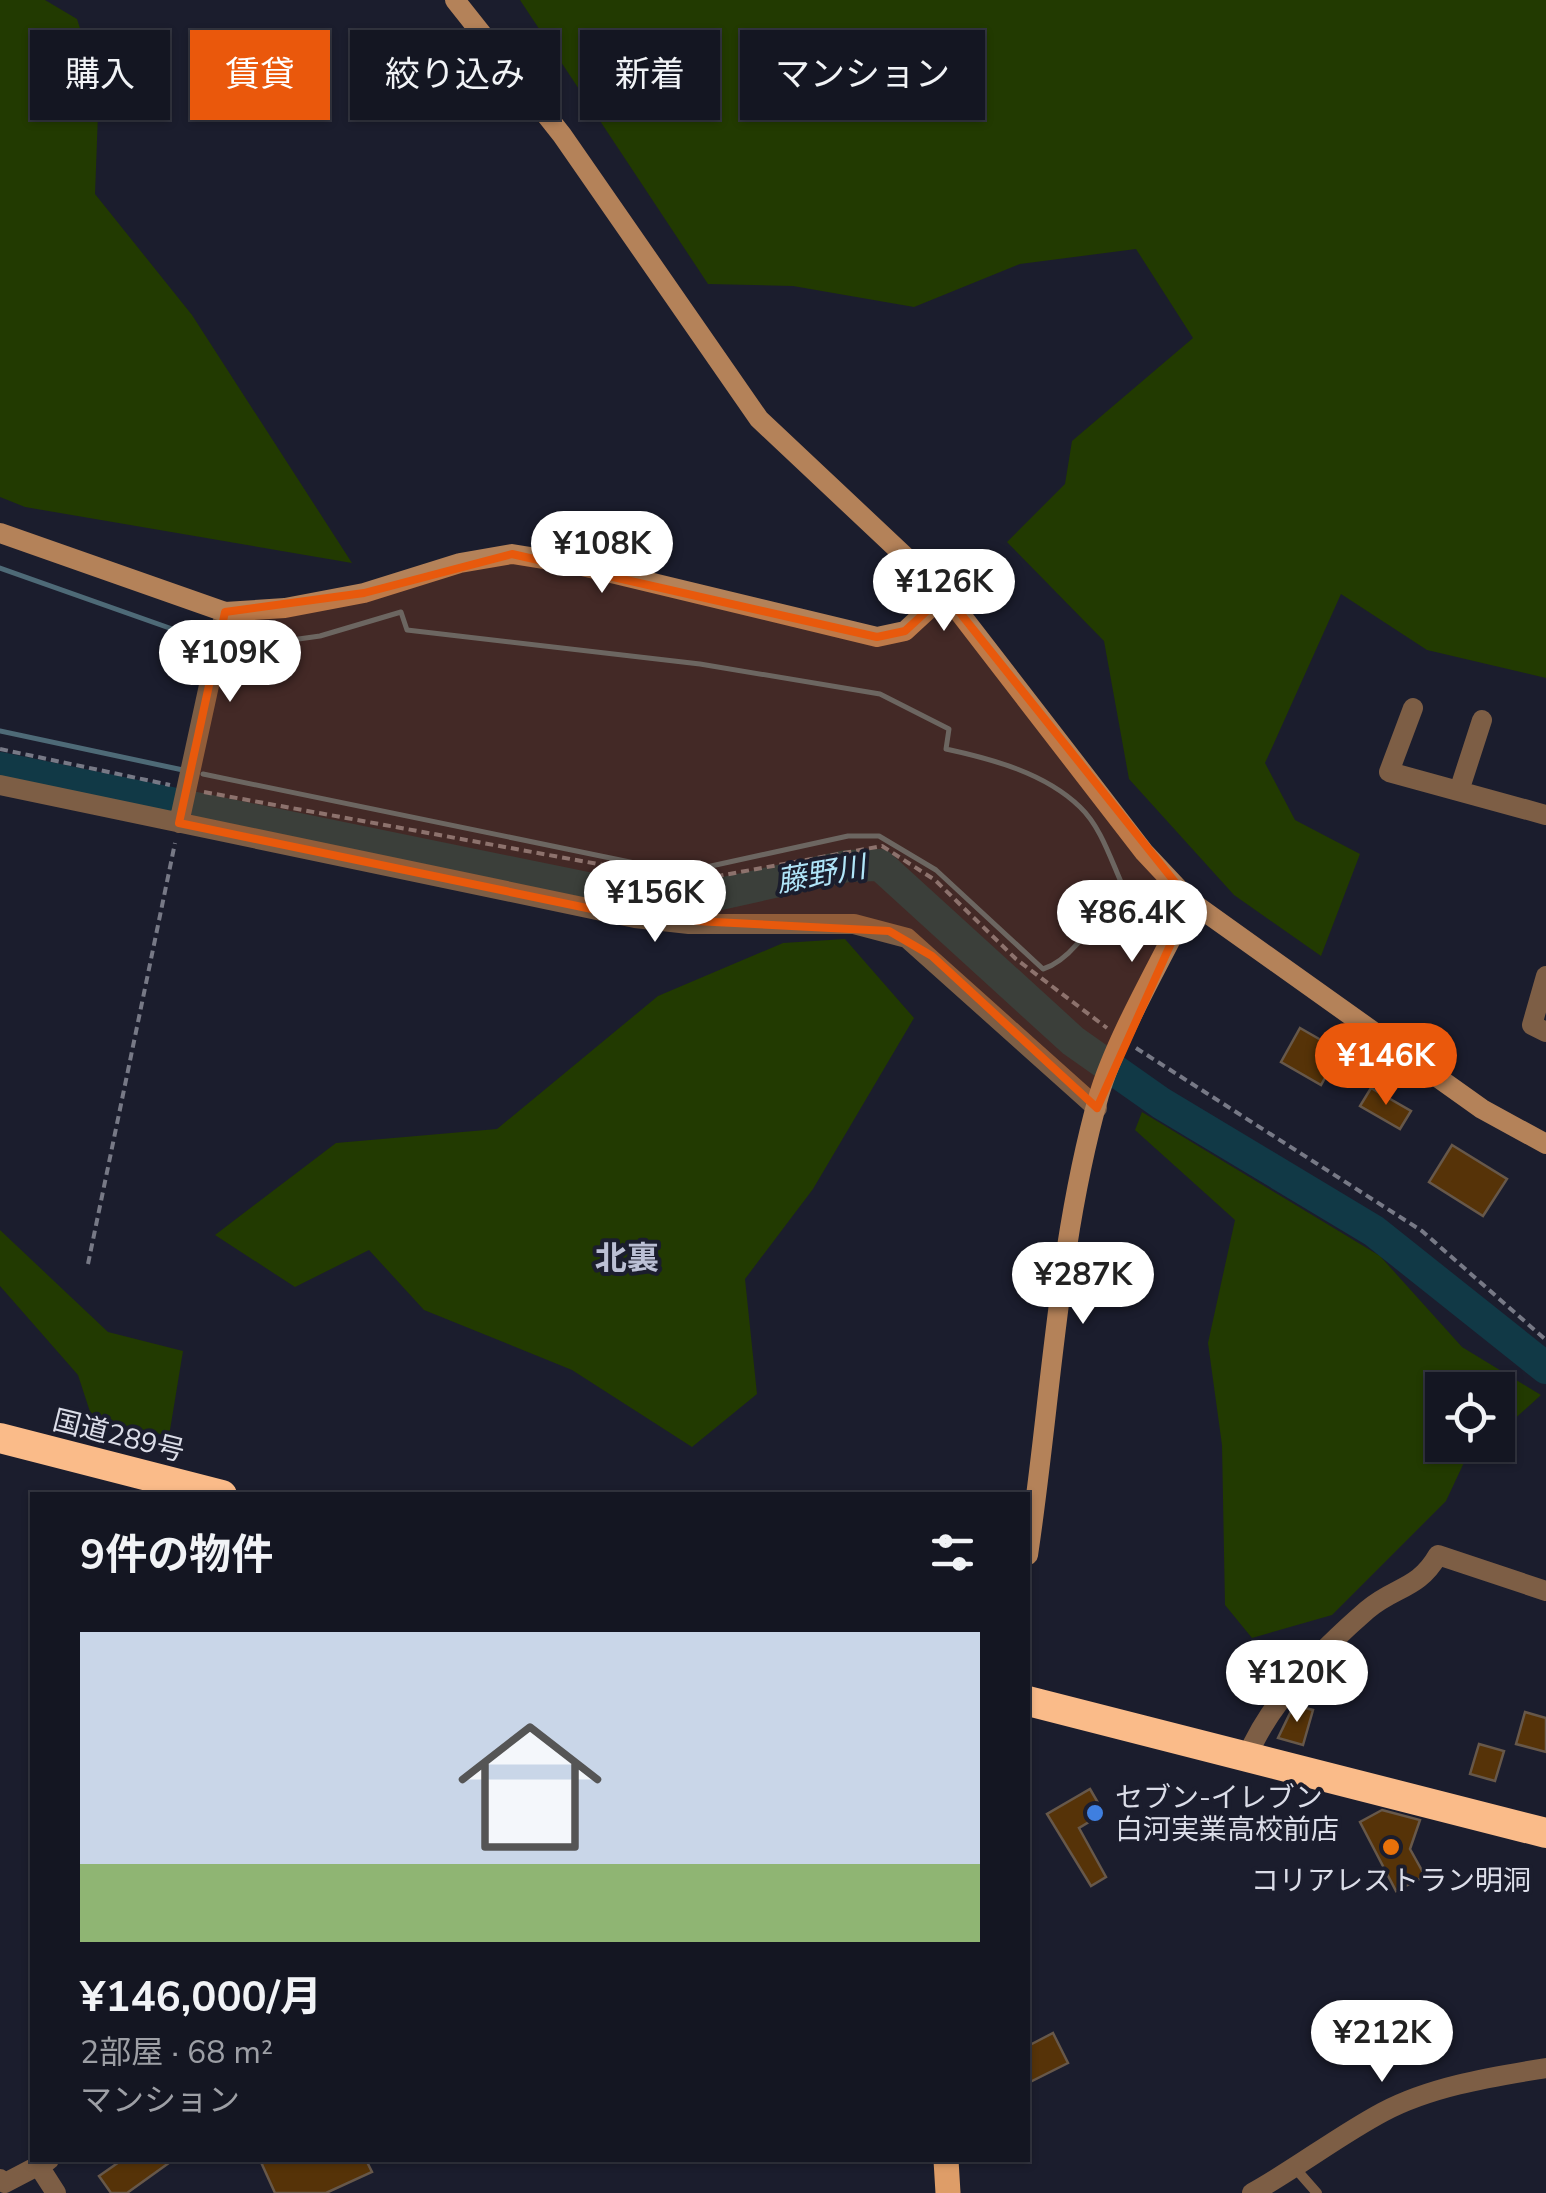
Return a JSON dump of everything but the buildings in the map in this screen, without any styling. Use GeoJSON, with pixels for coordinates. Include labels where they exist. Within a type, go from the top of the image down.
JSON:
{"type":"FeatureCollection","features":[{"type":"Feature","properties":{"kind":"highway","name":"国道289号"},"geometry":{"type":"LineString","coordinates":[[0,1438],[210,1492]]}},
{"type":"Feature","properties":{"kind":"highway"},"geometry":{"type":"LineString","coordinates":[[1030,1702],[1546,1833]]}},
{"type":"Feature","properties":{"kind":"main road"},"geometry":{"type":"LineString","coordinates":[[946,2162],[948,2193]]}},
{"type":"Feature","properties":{"kind":"street"},"geometry":{"type":"LineString","coordinates":[[456,0],[562,135],[760,419],[946,594],[1144,852],[1190,901],[1482,1109],[1546,1144]]}},
{"type":"Feature","properties":{"kind":"street"},"geometry":{"type":"LineString","coordinates":[[0,533],[225,612],[285,608],[364,593],[460,563],[512,554],[574,564],[877,636],[906,631],[946,594]]}},
{"type":"Feature","properties":{"kind":"street"},"geometry":{"type":"LineString","coordinates":[[180,823],[225,612]]}},
{"type":"Feature","properties":{"kind":"street"},"geometry":{"type":"LineString","coordinates":[[1412,708],[1389,772],[1546,816]]}},
{"type":"Feature","properties":{"kind":"street"},"geometry":{"type":"LineString","coordinates":[[1458,791],[1482,720]]}},
{"type":"Feature","properties":{"kind":"street"},"geometry":{"type":"LineString","coordinates":[[0,786],[635,918],[689,924],[854,924],[890,931],[932,956],[1098,1100]]}},
{"type":"Feature","properties":{"kind":"street"},"geometry":{"type":"LineString","coordinates":[[1030,1539],[1072,1206],[1098,1100],[1190,901]]}},
{"type":"Feature","properties":{"kind":"street"},"geometry":{"type":"LineString","coordinates":[[1546,976],[1532,1025],[1546,1032]]}},
{"type":"Feature","properties":{"kind":"street"},"geometry":{"type":"LineString","coordinates":[[1247,1758],[1263,1718],[1370,1607],[1425,1578],[1438,1555],[1546,1590]]}},
{"type":"Feature","properties":{"kind":"street"},"geometry":{"type":"LineString","coordinates":[[1252,2193],[1412,2099],[1488,2078],[1546,2068]]}},
{"type":"Feature","properties":{"kind":"street"},"geometry":{"type":"LineString","coordinates":[[2,2183],[44,2164],[56,2193]]}},
{"type":"Feature","properties":{"kind":"lane"},"geometry":{"type":"LineString","coordinates":[[1295,2168],[1316,2193]]}},
{"type":"Feature","properties":{"kind":"path"},"geometry":{"type":"LineString","coordinates":[[0,749],[187,788],[691,881],[882,846],[936,880],[1016,959],[1122,1045],[1422,1232],[1546,1340]]}},
{"type":"Feature","properties":{"kind":"path"},"geometry":{"type":"LineString","coordinates":[[88,1264],[180,823]]}},
{"type":"Feature","properties":{"kind":"highlighted area"},"geometry":{"type":"Polygon","coordinates":[[[512,554],[877,637],[905,631],[945,594],[1190,901],[1097,1108],[932,956],[889,931],[635,918],[179,823],[225,612],[364,593],[512,554]]]}},
{"type":"Feature","properties":{"kind":"green space"},"geometry":{"type":"Polygon","coordinates":[[[0,0],[45,0],[77,19],[81,30],[30,30],[30,120],[98,120],[95,194],[192,315],[352,563],[25,507],[0,497],[0,0]]]}},
{"type":"Feature","properties":{"kind":"green space"},"geometry":{"type":"Polygon","coordinates":[[[520,0],[1546,0],[1546,678],[1427,650],[1341,594],[1265,763],[1295,820],[1360,854],[1321,956],[1234,895],[1129,779],[1104,641],[1007,542],[1065,484],[1072,441],[1193,338],[1136,249],[1020,264],[914,307],[793,286],[708,284],[599,120],[720,120],[720,30],[580,30],[580,91],[560,60],[560,30],[540,30],[520,0]]]}},
{"type":"Feature","properties":{"kind":"green space"},"geometry":{"type":"Polygon","coordinates":[[[845,939],[914,1018],[813,1189],[745,1279],[757,1394],[692,1447],[572,1370],[424,1310],[369,1250],[295,1287],[215,1235],[336,1143],[497,1129],[658,996],[783,943],[845,939]]]}},
{"type":"Feature","properties":{"kind":"green space"},"geometry":{"type":"Polygon","coordinates":[[[1142,1112],[1380,1256],[1462,1347],[1503,1372],[1425,1372],[1425,1462],[1464,1462],[1446,1501],[1332,1615],[1252,1638],[1225,1605],[1222,1445],[1208,1343],[1235,1220],[1135,1130],[1142,1112]]]}},
{"type":"Feature","properties":{"kind":"green space"},"geometry":{"type":"Polygon","coordinates":[[[0,1230],[108,1332],[183,1351],[169,1436],[92,1418],[78,1375],[0,1286],[0,1230]]]}},
{"type":"Feature","properties":{"kind":"green space"},"geometry":{"type":"Polygon","coordinates":[[[1515,1379],[1541,1395],[1515,1419],[1515,1379]]]}},
{"type":"Feature","properties":{"kind":"waterway"},"geometry":{"type":"LineString","coordinates":[[0,568],[209,642]]}},
{"type":"Feature","properties":{"kind":"waterway"},"geometry":{"type":"LineString","coordinates":[[203,774],[654,867],[702,868],[848,836],[879,836],[936,870],[1043,969],[1077,944],[1121,882],[1093,823],[1066,795],[1017,769],[946,749],[949,729],[880,694],[700,664],[407,630],[401,612],[320,636],[242,647]]}},
{"type":"Feature","properties":{"kind":"waterway"},"geometry":{"type":"LineString","coordinates":[[0,731],[183,770]]}},
{"type":"Feature","properties":{"kind":"waterway","name":"藤野川"},"geometry":{"type":"LineString","coordinates":[[0,768],[670,905],[847,866],[880,865],[1073,1041],[1161,1103],[1374,1231],[1546,1368]]}},
{"type":"Feature","properties":{"kind":"place","name":"セブン-イレブン 白河実業高校前店"},"geometry":{"type":"Point","coordinates":[1095,1813]}},
{"type":"Feature","properties":{"kind":"place","name":"コリアレストラン明洞"},"geometry":{"type":"Point","coordinates":[1391,1847]}},
{"type":"Feature","properties":{"kind":"district","name":"北裏"},"geometry":{"type":"Point","coordinates":[627,1258]}}]}
